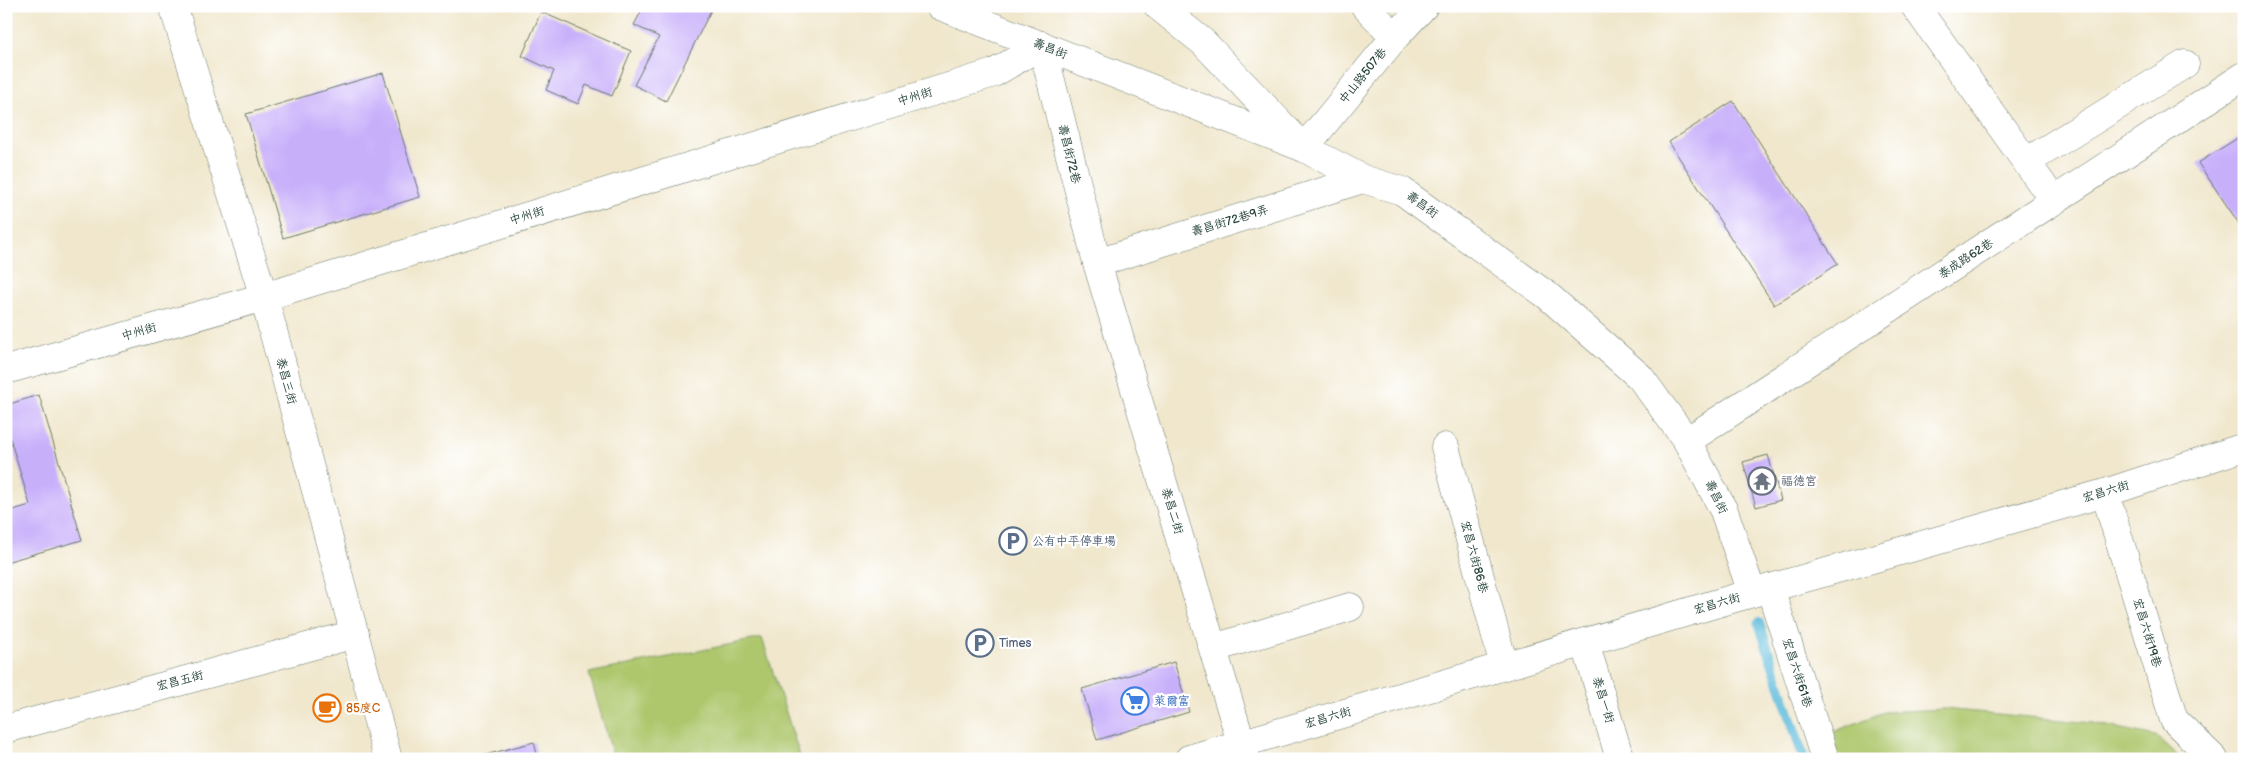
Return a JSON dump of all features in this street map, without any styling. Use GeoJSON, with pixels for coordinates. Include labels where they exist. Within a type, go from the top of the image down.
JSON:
{"type":"FeatureCollection","features":[{"type":"Feature","properties":{"kind":"street","name":"泰昌三街"},"geometry":{"type":"LineString","coordinates":[[173,6],[264,297],[388,759]]}},
{"type":"Feature","properties":{"kind":"street","name":"壽昌街"},"geometry":{"type":"LineString","coordinates":[[940,6],[1304,148],[1363,179],[1402,191],[1548,296],[1640,377],[1687,441],[1724,511],[1750,594]]}},
{"type":"Feature","properties":{"kind":"street"},"geometry":{"type":"LineString","coordinates":[[1158,6],[1204,42],[1304,148]]}},
{"type":"Feature","properties":{"kind":"street"},"geometry":{"type":"LineString","coordinates":[[1365,6],[1394,37]]}},
{"type":"Feature","properties":{"kind":"street","name":"中山路507巷"},"geometry":{"type":"LineString","coordinates":[[1304,148],[1394,37],[1424,6]]}},
{"type":"Feature","properties":{"kind":"street"},"geometry":{"type":"LineString","coordinates":[[1915,6],[2054,201]]}},
{"type":"Feature","properties":{"kind":"street","name":"中州街"},"geometry":{"type":"LineString","coordinates":[[6,370],[264,297],[994,73],[1042,45]]}},
{"type":"Feature","properties":{"kind":"street","name":"壽昌街72巷"},"geometry":{"type":"LineString","coordinates":[[1042,45],[1097,263]]}},
{"type":"Feature","properties":{"kind":"street"},"geometry":{"type":"LineString","coordinates":[[2026,162],[2185,64]]}},
{"type":"Feature","properties":{"kind":"street","name":"泰成路62巷"},"geometry":{"type":"LineString","coordinates":[[1687,441],[2244,76]]}},
{"type":"Feature","properties":{"kind":"street","name":"壽昌街72巷9弄"},"geometry":{"type":"LineString","coordinates":[[1097,263],[1363,179]]}},
{"type":"Feature","properties":{"kind":"street","name":"泰昌二街"},"geometry":{"type":"LineString","coordinates":[[1097,263],[1244,751]]}},
{"type":"Feature","properties":{"kind":"street","name":"宏昌六街86巷"},"geometry":{"type":"LineString","coordinates":[[1445,447],[1504,666]]}},
{"type":"Feature","properties":{"kind":"street","name":"宏昌六街"},"geometry":{"type":"LineString","coordinates":[[1189,759],[1244,751],[1504,666],[2105,493],[2244,447]]}},
{"type":"Feature","properties":{"kind":"street","name":"宏昌六街19巷"},"geometry":{"type":"LineString","coordinates":[[2105,493],[2174,720],[2214,759]]}},
{"type":"Feature","properties":{"kind":"street","name":"宏昌六街61巷"},"geometry":{"type":"LineString","coordinates":[[1750,594],[1825,759]]}},
{"type":"Feature","properties":{"kind":"street"},"geometry":{"type":"LineString","coordinates":[[1214,648],[1350,607]]}},
{"type":"Feature","properties":{"kind":"street","name":"宏昌五街"},"geometry":{"type":"LineString","coordinates":[[6,729],[355,634]]}},
{"type":"Feature","properties":{"kind":"street","name":"泰昌一街"},"geometry":{"type":"LineString","coordinates":[[1585,642],[1620,759]]}},
{"type":"Feature","properties":{"kind":"green space"},"geometry":{"type":"Polygon","coordinates":[[[762,638],[801,759],[614,759],[589,673],[762,638]]]}},
{"type":"Feature","properties":{"kind":"green space"},"geometry":{"type":"Polygon","coordinates":[[[1944,709],[2093,723],[2156,736],[2181,759],[1836,759],[1828,734],[1884,712],[1944,709]]]}},
{"type":"Feature","properties":{"kind":"building"},"geometry":{"type":"Polygon","coordinates":[[[644,6],[713,6],[666,101],[634,85],[659,37],[634,25],[644,6]]]}},
{"type":"Feature","properties":{"kind":"building"},"geometry":{"type":"Polygon","coordinates":[[[541,12],[631,51],[612,96],[586,85],[578,104],[546,90],[554,71],[522,56],[541,12]]]}},
{"type":"Feature","properties":{"kind":"building"},"geometry":{"type":"Polygon","coordinates":[[[383,73],[420,197],[283,238],[246,114],[383,73]]]}},
{"type":"Feature","properties":{"kind":"building"},"geometry":{"type":"Polygon","coordinates":[[[1733,101],[1838,264],[1774,305],[1669,142],[1733,101]]]}},
{"type":"Feature","properties":{"kind":"building"},"geometry":{"type":"Polygon","coordinates":[[[2244,134],[2244,231],[2198,163],[2244,134]]]}},
{"type":"Feature","properties":{"kind":"building"},"geometry":{"type":"Polygon","coordinates":[[[39,395],[82,540],[6,562],[6,512],[30,505],[6,425],[6,405],[39,395]]]}},
{"type":"Feature","properties":{"kind":"building","name":"福德宮"},"geometry":{"type":"Polygon","coordinates":[[[1768,455],[1781,500],[1756,507],[1743,462],[1768,455]]]}},
{"type":"Feature","properties":{"kind":"building","name":"萊爾富"},"geometry":{"type":"Polygon","coordinates":[[[1174,662],[1189,712],[1097,740],[1082,689],[1174,662]]]}},
{"type":"Feature","properties":{"kind":"building"},"geometry":{"type":"Polygon","coordinates":[[[534,742],[538,759],[474,759],[474,758],[534,742]]]}},
{"type":"Feature","properties":{"kind":"waterway"},"geometry":{"type":"LineString","coordinates":[[1759,623],[1804,759]]}},
{"type":"Feature","properties":{"kind":"place","name":"福德宮"},"geometry":{"type":"Point","coordinates":[1762,481]}},
{"type":"Feature","properties":{"kind":"place","name":"公有中平停車場"},"geometry":{"type":"Point","coordinates":[1013,541]}},
{"type":"Feature","properties":{"kind":"place","name":"Times"},"geometry":{"type":"Point","coordinates":[980,643]}},
{"type":"Feature","properties":{"kind":"place","name":"萊爾富"},"geometry":{"type":"Point","coordinates":[1135,701]}},
{"type":"Feature","properties":{"kind":"place","name":"85度C"},"geometry":{"type":"Point","coordinates":[327,708]}}]}
